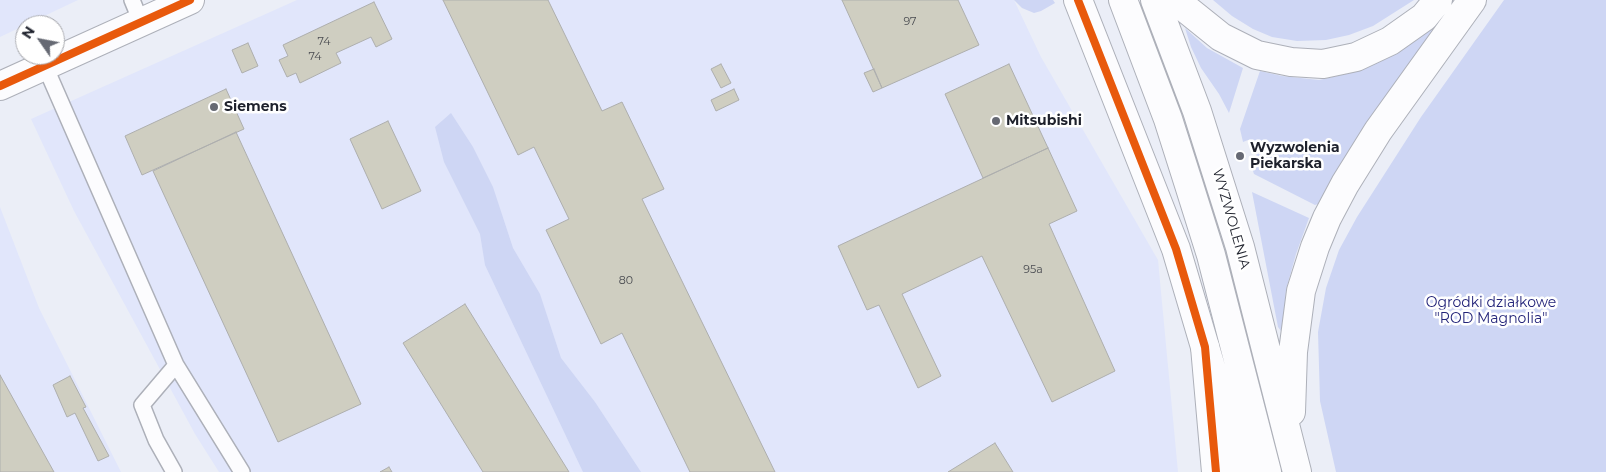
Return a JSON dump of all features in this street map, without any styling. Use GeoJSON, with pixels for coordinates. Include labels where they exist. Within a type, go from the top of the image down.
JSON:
{"type":"FeatureCollection","features":[{"type":"Feature","properties":{"kind":"main road"},"geometry":{"type":"LineString","coordinates":[[0,86],[45,66],[137,11],[190,0]]}},
{"type":"Feature","properties":{"kind":"main road"},"geometry":{"type":"LineString","coordinates":[[1078,0],[1176,249],[1242,472]]}},
{"type":"Feature","properties":{"kind":"main road"},"geometry":{"type":"LineString","coordinates":[[1123,0],[1168,119],[1211,256],[1266,472]]}},
{"type":"Feature","properties":{"kind":"main road","name":"WYZWOLENIA"},"geometry":{"type":"LineString","coordinates":[[1155,0],[1196,110],[1227,205],[1240,248],[1290,443]]}},
{"type":"Feature","properties":{"kind":"main road"},"geometry":{"type":"LineString","coordinates":[[1175,0],[1221,37],[1257,55],[1291,62],[1323,64],[1356,57],[1390,41],[1424,17],[1438,0]]}},
{"type":"Feature","properties":{"kind":"main road"},"geometry":{"type":"LineString","coordinates":[[1297,472],[1290,443],[1293,352],[1301,291],[1315,247],[1327,218],[1345,184],[1378,132],[1472,0]]}},
{"type":"Feature","properties":{"kind":"main road"},"geometry":{"type":"LineString","coordinates":[[1206,347],[1216,472]]}},
{"type":"Feature","properties":{"kind":"lane"},"geometry":{"type":"LineString","coordinates":[[45,66],[176,365],[242,472]]}},
{"type":"Feature","properties":{"kind":"lane"},"geometry":{"type":"LineString","coordinates":[[174,472],[156,440],[142,405],[176,365]]}},
{"type":"Feature","properties":{"kind":"shaded area"},"geometry":{"type":"Polygon","coordinates":[[[0,0],[78,0],[46,15],[15,15],[15,30],[0,37],[0,0]]]}},
{"type":"Feature","properties":{"kind":"shaded area"},"geometry":{"type":"Polygon","coordinates":[[[297,0],[1014,0],[1041,57],[1158,260],[1178,472],[219,472],[195,434],[74,211],[31,119],[297,0]]]}},
{"type":"Feature","properties":{"kind":"shaded area"},"geometry":{"type":"Polygon","coordinates":[[[0,207],[39,308],[121,472],[0,472],[0,207]]]}},
{"type":"Feature","properties":{"kind":"green space"},"geometry":{"type":"Polygon","coordinates":[[[1014,0],[1053,0],[1055,3],[1034,13],[1022,8],[1014,0]]]}},
{"type":"Feature","properties":{"kind":"green space"},"geometry":{"type":"Polygon","coordinates":[[[1213,0],[1414,0],[1373,26],[1349,35],[1326,40],[1297,41],[1272,37],[1253,29],[1232,16],[1213,0]]]}},
{"type":"Feature","properties":{"kind":"green space","name":"Ogródki działkowe \"ROD Magnolia\""},"geometry":{"type":"Polygon","coordinates":[[[1504,0],[1606,0],[1606,472],[1336,472],[1320,401],[1318,332],[1326,288],[1339,250],[1357,217],[1421,117],[1504,0]]]}},
{"type":"Feature","properties":{"kind":"green space"},"geometry":{"type":"Polygon","coordinates":[[[1438,21],[1439,24],[1359,136],[1318,204],[1315,205],[1254,174],[1250,162],[1257,159],[1253,144],[1248,140],[1243,142],[1240,129],[1260,71],[1282,76],[1319,80],[1359,71],[1387,58],[1438,21]]]}},
{"type":"Feature","properties":{"kind":"green space"},"geometry":{"type":"Polygon","coordinates":[[[1185,28],[1207,48],[1243,68],[1229,113],[1219,94],[1201,68],[1185,28]]]}},
{"type":"Feature","properties":{"kind":"green space"},"geometry":{"type":"Polygon","coordinates":[[[451,113],[473,147],[493,187],[513,248],[540,294],[561,358],[595,402],[641,472],[583,472],[485,265],[480,234],[444,162],[435,127],[451,113]]]}},
{"type":"Feature","properties":{"kind":"green space"},"geometry":{"type":"Polygon","coordinates":[[[1252,192],[1309,218],[1286,290],[1283,329],[1281,331],[1278,327],[1252,192]]]}},
{"type":"Feature","properties":{"kind":"building"},"geometry":{"type":"Polygon","coordinates":[[[443,0],[548,0],[602,111],[622,102],[664,189],[642,199],[775,472],[690,472],[622,333],[601,344],[546,230],[569,219],[534,147],[518,155],[443,0]]]}},
{"type":"Feature","properties":{"kind":"building"},"geometry":{"type":"Polygon","coordinates":[[[842,0],[958,0],[979,45],[882,88],[842,0]]]}},
{"type":"Feature","properties":{"kind":"building"},"geometry":{"type":"Polygon","coordinates":[[[374,2],[392,39],[376,47],[371,37],[336,53],[341,63],[300,83],[296,73],[287,77],[279,60],[288,56],[283,45],[374,2]]]}},
{"type":"Feature","properties":{"kind":"building"},"geometry":{"type":"Polygon","coordinates":[[[248,43],[258,66],[242,73],[232,50],[248,43]]]}},
{"type":"Feature","properties":{"kind":"building"},"geometry":{"type":"Polygon","coordinates":[[[721,64],[731,83],[721,88],[711,69],[721,64]]]}},
{"type":"Feature","properties":{"kind":"building","name":"Mitsubishi"},"geometry":{"type":"Polygon","coordinates":[[[1009,64],[1048,148],[983,178],[945,94],[1009,64]]]}},
{"type":"Feature","properties":{"kind":"building"},"geometry":{"type":"Polygon","coordinates":[[[874,69],[882,88],[873,92],[864,73],[874,69]]]}},
{"type":"Feature","properties":{"kind":"building"},"geometry":{"type":"Polygon","coordinates":[[[226,89],[244,129],[142,175],[125,136],[226,89]]]}},
{"type":"Feature","properties":{"kind":"building"},"geometry":{"type":"Polygon","coordinates":[[[734,89],[739,100],[716,111],[711,100],[734,89]]]}},
{"type":"Feature","properties":{"kind":"building"},"geometry":{"type":"Polygon","coordinates":[[[388,121],[421,191],[382,209],[350,139],[388,121]]]}},
{"type":"Feature","properties":{"kind":"building"},"geometry":{"type":"Polygon","coordinates":[[[236,132],[361,404],[278,442],[153,171],[236,132]]]}},
{"type":"Feature","properties":{"kind":"building"},"geometry":{"type":"Polygon","coordinates":[[[1048,148],[1077,211],[1049,224],[1115,371],[1052,402],[982,256],[902,294],[941,376],[918,388],[879,305],[867,310],[838,246],[1048,148]]]}},
{"type":"Feature","properties":{"kind":"building"},"geometry":{"type":"Polygon","coordinates":[[[465,304],[569,472],[483,472],[403,343],[465,304]]]}},
{"type":"Feature","properties":{"kind":"building"},"geometry":{"type":"Polygon","coordinates":[[[0,375],[54,472],[0,472],[0,375]]]}},
{"type":"Feature","properties":{"kind":"building"},"geometry":{"type":"Polygon","coordinates":[[[70,376],[86,407],[83,408],[109,456],[98,461],[75,413],[67,417],[53,385],[70,376]]]}},
{"type":"Feature","properties":{"kind":"building"},"geometry":{"type":"Polygon","coordinates":[[[995,443],[1013,472],[948,472],[995,443]]]}},
{"type":"Feature","properties":{"kind":"building"},"geometry":{"type":"Polygon","coordinates":[[[389,467],[392,472],[380,472],[389,467]]]}},
{"type":"Feature","properties":{"kind":"cycle path"},"geometry":{"type":"LineString","coordinates":[[0,86],[190,0]]}},
{"type":"Feature","properties":{"kind":"cycle path"},"geometry":{"type":"LineString","coordinates":[[1078,0],[1176,249],[1205,347],[1216,472]]}},
{"type":"Feature","properties":{"kind":"place","name":"Siemens"},"geometry":{"type":"Point","coordinates":[214,107]}},
{"type":"Feature","properties":{"kind":"place","name":"Mitsubishi"},"geometry":{"type":"Point","coordinates":[996,121]}},
{"type":"Feature","properties":{"kind":"place","name":"Wyzwolenia Piekarska"},"geometry":{"type":"Point","coordinates":[1240,156]}}]}
